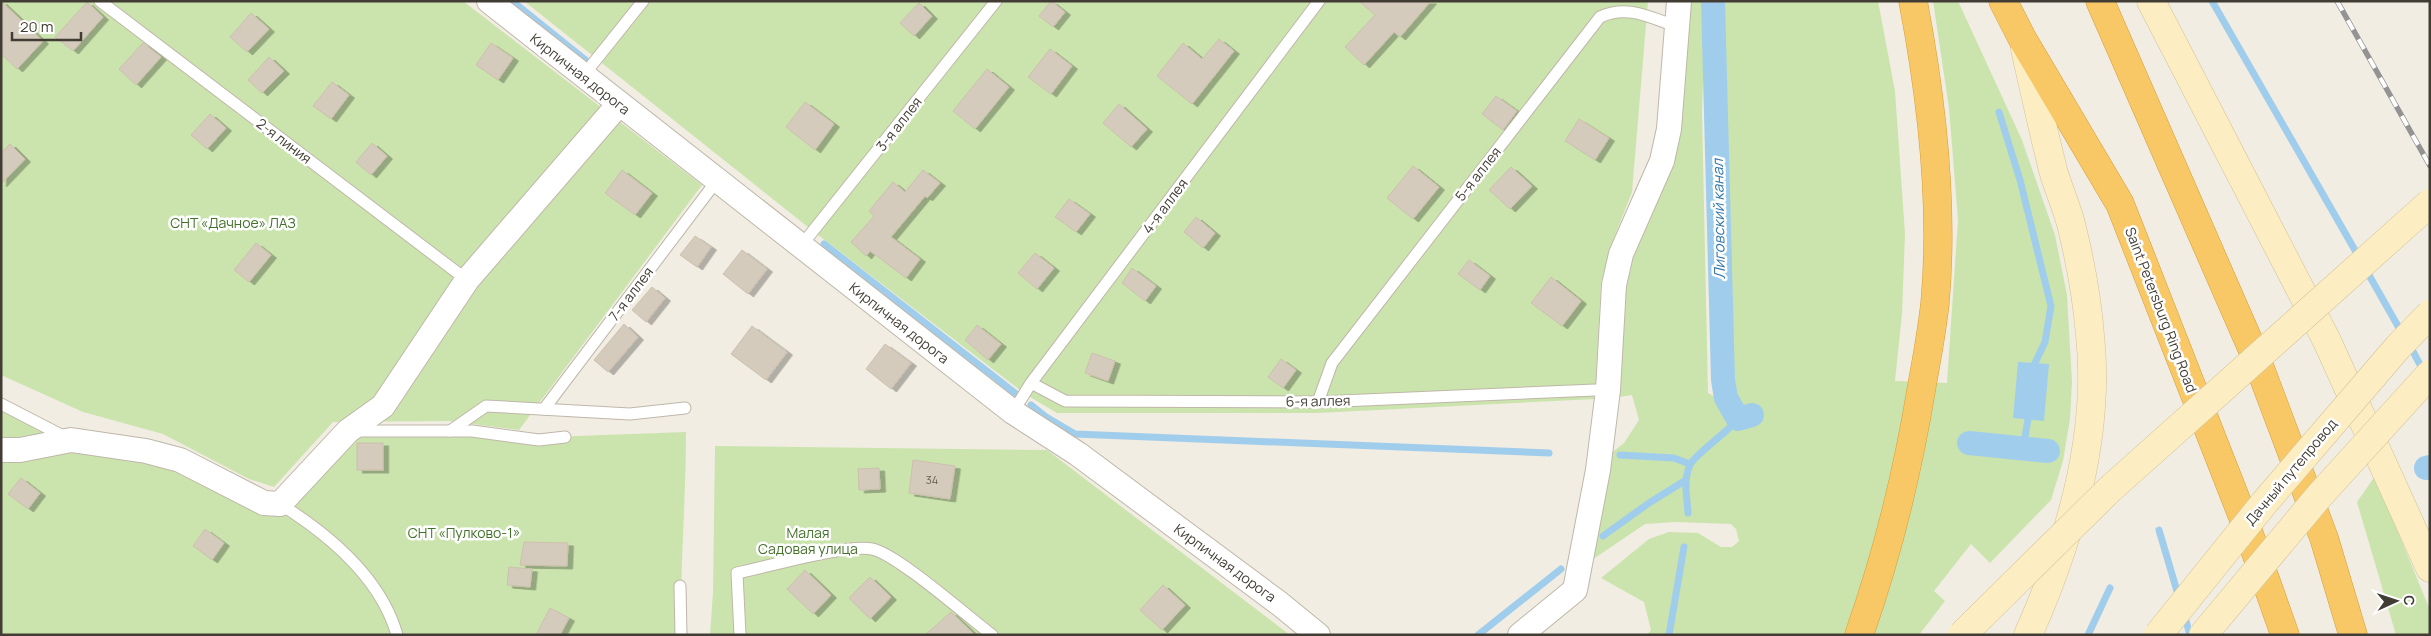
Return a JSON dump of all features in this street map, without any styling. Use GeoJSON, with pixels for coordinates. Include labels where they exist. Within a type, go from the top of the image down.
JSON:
{"type":"FeatureCollection","features":[{"type":"Feature","properties":{"kind":"highway"},"geometry":{"type":"LineString","coordinates":[[1859,635],[1877,586],[1896,516],[1925,368],[1935,303],[1938,238],[1936,171],[1930,111],[1913,1]]}},
{"type":"Feature","properties":{"kind":"highway","name":"Saint Petersburg Ring Road"},"geometry":{"type":"LineString","coordinates":[[2004,1],[2023,40],[2120,204],[2246,525],[2285,635]]}},
{"type":"Feature","properties":{"kind":"highway"},"geometry":{"type":"LineString","coordinates":[[2100,1],[2257,360],[2324,538],[2353,635]]}},
{"type":"Feature","properties":{"kind":"main road"},"geometry":{"type":"LineString","coordinates":[[2151,1],[2327,341],[2430,568]]}},
{"type":"Feature","properties":{"kind":"main road"},"geometry":{"type":"LineString","coordinates":[[2023,40],[2054,170],[2070,222],[2091,337],[2091,409],[2082,474],[2063,542],[2028,635]]}},
{"type":"Feature","properties":{"kind":"main road"},"geometry":{"type":"LineString","coordinates":[[1962,635],[2110,490],[2430,203]]}},
{"type":"Feature","properties":{"kind":"main road","name":"Дачный путепровод"},"geometry":{"type":"LineString","coordinates":[[2158,635],[2265,502],[2398,347],[2430,314]]}},
{"type":"Feature","properties":{"kind":"main road"},"geometry":{"type":"LineString","coordinates":[[2203,635],[2320,495],[2430,374]]}},
{"type":"Feature","properties":{"kind":"street","name":"Кирпичная дорога"},"geometry":{"type":"LineString","coordinates":[[489,1],[1013,412],[1078,454],[1280,604],[1318,635]]}},
{"type":"Feature","properties":{"kind":"street"},"geometry":{"type":"LineString","coordinates":[[1520,635],[1575,590],[1598,470],[1602,390],[1614,286],[1621,254],[1662,161],[1669,129],[1679,1]]}},
{"type":"Feature","properties":{"kind":"street"},"geometry":{"type":"LineString","coordinates":[[1,450],[20,450],[71,440],[146,451],[180,460],[264,503],[280,504],[348,431],[383,406],[467,280],[619,104]]}},
{"type":"Feature","properties":{"kind":"lane","name":"2-я линия"},"geometry":{"type":"LineString","coordinates":[[100,1],[467,280]]}},
{"type":"Feature","properties":{"kind":"lane"},"geometry":{"type":"LineString","coordinates":[[583,76],[643,1]]}},
{"type":"Feature","properties":{"kind":"lane","name":"3-я аллея"},"geometry":{"type":"LineString","coordinates":[[801,246],[996,1]]}},
{"type":"Feature","properties":{"kind":"lane","name":"4-я аллея"},"geometry":{"type":"LineString","coordinates":[[1013,412],[1031,383],[1319,1]]}},
{"type":"Feature","properties":{"kind":"lane","name":"5-я аллея"},"geometry":{"type":"LineString","coordinates":[[1318,402],[1332,363],[1600,17],[1613,11],[1628,10],[1678,27]]}},
{"type":"Feature","properties":{"kind":"lane","name":"7-я аллея"},"geometry":{"type":"LineString","coordinates":[[544,409],[718,179]]}},
{"type":"Feature","properties":{"kind":"lane","name":"6-я аллея"},"geometry":{"type":"LineString","coordinates":[[1031,383],[1064,401],[1318,402],[1602,390]]}},
{"type":"Feature","properties":{"kind":"lane"},"geometry":{"type":"LineString","coordinates":[[1,404],[71,440]]}},
{"type":"Feature","properties":{"kind":"lane"},"geometry":{"type":"LineString","coordinates":[[450,431],[486,406],[630,414],[685,408]]}},
{"type":"Feature","properties":{"kind":"lane"},"geometry":{"type":"LineString","coordinates":[[348,431],[472,431],[539,440],[565,437]]}},
{"type":"Feature","properties":{"kind":"lane"},"geometry":{"type":"LineString","coordinates":[[280,504],[308,521],[356,567],[382,599],[397,635]]}},
{"type":"Feature","properties":{"kind":"lane"},"geometry":{"type":"LineString","coordinates":[[740,635],[737,573],[844,550],[875,550],[881,552],[992,635]]}},
{"type":"Feature","properties":{"kind":"lane"},"geometry":{"type":"LineString","coordinates":[[680,586],[681,635]]}},
{"type":"Feature","properties":{"kind":"green space","name":"СНТ «Дачное» ЛАЗ"},"geometry":{"type":"Polygon","coordinates":[[[1,1],[463,1],[702,185],[519,430],[449,421],[333,422],[274,487],[249,479],[163,434],[83,412],[1,375],[1,1]]]}},
{"type":"Feature","properties":{"kind":"green space"},"geometry":{"type":"Polygon","coordinates":[[[524,1],[1648,1],[1632,192],[1610,248],[1601,283],[1595,399],[1318,413],[1057,413],[1025,394],[813,231],[524,1]]]}},
{"type":"Feature","properties":{"kind":"green space"},"geometry":{"type":"Polygon","coordinates":[[[1685,1],[1702,1],[1705,27],[1702,112],[1708,393],[1728,403],[1721,1],[1878,1],[1895,91],[1905,234],[1902,314],[1895,381],[1947,383],[1958,220],[1949,108],[1933,1],[1958,1],[2022,140],[2055,235],[2067,295],[2072,382],[2070,419],[2063,461],[2051,500],[1990,563],[1971,544],[1934,591],[1945,601],[1919,635],[1647,635],[1651,630],[1644,602],[1601,578],[1649,539],[1669,532],[1698,533],[1721,547],[1732,547],[1739,541],[1736,529],[1731,524],[1675,522],[1645,524],[1586,564],[1610,454],[1624,443],[1639,420],[1632,395],[1613,398],[1620,286],[1647,214],[1685,1]]]}},
{"type":"Feature","properties":{"kind":"green space","name":"СНТ «Пулково-1»"},"geometry":{"type":"Polygon","coordinates":[[[1,404],[71,440],[146,451],[264,503],[348,431],[521,438],[686,432],[681,635],[1,635],[1,404]]]}},
{"type":"Feature","properties":{"kind":"green space","name":"Малая Садовая улица"},"geometry":{"type":"Polygon","coordinates":[[[715,446],[1047,450],[1290,635],[710,635],[713,592],[715,446]]]}},
{"type":"Feature","properties":{"kind":"green space"},"geometry":{"type":"Polygon","coordinates":[[[2375,476],[2430,610],[2430,635],[2396,635],[2357,502],[2375,476]]]}},
{"type":"Feature","properties":{"kind":"water"},"geometry":{"type":"Polygon","coordinates":[[[2018,362],[2049,364],[2044,421],[2013,418],[2018,362]]]}},
{"type":"Feature","properties":{"kind":"building"},"geometry":{"type":"Polygon","coordinates":[[[1,1],[43,41],[17,69],[1,54],[1,1]]]}},
{"type":"Feature","properties":{"kind":"building"},"geometry":{"type":"Polygon","coordinates":[[[1051,1],[1065,12],[1053,27],[1039,16],[1051,1]]]}},
{"type":"Feature","properties":{"kind":"building"},"geometry":{"type":"Polygon","coordinates":[[[1359,1],[1431,1],[1400,37],[1394,32],[1364,65],[1345,47],[1375,15],[1359,1]]]}},
{"type":"Feature","properties":{"kind":"building"},"geometry":{"type":"Polygon","coordinates":[[[87,2],[103,17],[73,51],[55,37],[87,2]]]}},
{"type":"Feature","properties":{"kind":"building"},"geometry":{"type":"Polygon","coordinates":[[[919,3],[932,16],[914,36],[900,23],[919,3]]]}},
{"type":"Feature","properties":{"kind":"building"},"geometry":{"type":"Polygon","coordinates":[[[251,13],[269,29],[247,52],[230,37],[251,13]]]}},
{"type":"Feature","properties":{"kind":"building"},"geometry":{"type":"Polygon","coordinates":[[[1219,39],[1234,51],[1192,104],[1157,76],[1183,43],[1202,59],[1219,39]]]}},
{"type":"Feature","properties":{"kind":"building"},"geometry":{"type":"Polygon","coordinates":[[[143,43],[161,57],[136,85],[119,69],[143,43]]]}},
{"type":"Feature","properties":{"kind":"building"},"geometry":{"type":"Polygon","coordinates":[[[491,43],[513,58],[498,80],[476,65],[491,43]]]}},
{"type":"Feature","properties":{"kind":"building"},"geometry":{"type":"Polygon","coordinates":[[[1050,49],[1072,66],[1051,94],[1028,77],[1050,49]]]}},
{"type":"Feature","properties":{"kind":"building"},"geometry":{"type":"Polygon","coordinates":[[[269,57],[284,71],[262,93],[248,80],[269,57]]]}},
{"type":"Feature","properties":{"kind":"building"},"geometry":{"type":"Polygon","coordinates":[[[987,69],[1009,87],[975,129],[953,111],[987,69]]]}},
{"type":"Feature","properties":{"kind":"building"},"geometry":{"type":"Polygon","coordinates":[[[332,82],[349,95],[331,119],[313,106],[332,82]]]}},
{"type":"Feature","properties":{"kind":"building"},"geometry":{"type":"Polygon","coordinates":[[[1496,96],[1517,111],[1503,130],[1482,114],[1496,96]]]}},
{"type":"Feature","properties":{"kind":"building"},"geometry":{"type":"Polygon","coordinates":[[[805,102],[834,124],[815,150],[786,127],[805,102]]]}},
{"type":"Feature","properties":{"kind":"building"},"geometry":{"type":"Polygon","coordinates":[[[1119,104],[1147,129],[1131,147],[1103,123],[1119,104]]]}},
{"type":"Feature","properties":{"kind":"building"},"geometry":{"type":"Polygon","coordinates":[[[210,114],[226,128],[207,149],[191,135],[210,114]]]}},
{"type":"Feature","properties":{"kind":"building"},"geometry":{"type":"Polygon","coordinates":[[[1579,119],[1609,138],[1595,160],[1565,141],[1579,119]]]}},
{"type":"Feature","properties":{"kind":"building"},"geometry":{"type":"Polygon","coordinates":[[[372,143],[387,156],[371,175],[356,162],[372,143]]]}},
{"type":"Feature","properties":{"kind":"building"},"geometry":{"type":"Polygon","coordinates":[[[10,144],[25,159],[1,184],[1,153],[10,144]]]}},
{"type":"Feature","properties":{"kind":"building"},"geometry":{"type":"Polygon","coordinates":[[[1413,166],[1439,187],[1413,219],[1387,198],[1413,166]]]}},
{"type":"Feature","properties":{"kind":"building"},"geometry":{"type":"Polygon","coordinates":[[[1511,167],[1532,186],[1510,209],[1489,190],[1511,167]]]}},
{"type":"Feature","properties":{"kind":"building"},"geometry":{"type":"Polygon","coordinates":[[[622,170],[652,193],[635,215],[605,193],[622,170]]]}},
{"type":"Feature","properties":{"kind":"building"},"geometry":{"type":"Polygon","coordinates":[[[923,170],[940,183],[927,198],[925,196],[891,237],[920,259],[906,278],[870,251],[866,256],[851,242],[874,216],[869,211],[893,182],[905,192],[923,170]]]}},
{"type":"Feature","properties":{"kind":"building"},"geometry":{"type":"Polygon","coordinates":[[[1069,199],[1090,214],[1076,232],[1055,217],[1069,199]]]}},
{"type":"Feature","properties":{"kind":"building"},"geometry":{"type":"Polygon","coordinates":[[[1196,217],[1215,233],[1203,248],[1184,232],[1196,217]]]}},
{"type":"Feature","properties":{"kind":"building"},"geometry":{"type":"Polygon","coordinates":[[[695,236],[711,247],[697,267],[680,255],[695,236]]]}},
{"type":"Feature","properties":{"kind":"building"},"geometry":{"type":"Polygon","coordinates":[[[256,243],[271,255],[249,282],[234,270],[256,243]]]}},
{"type":"Feature","properties":{"kind":"building"},"geometry":{"type":"Polygon","coordinates":[[[742,250],[767,269],[748,294],[723,274],[742,250]]]}},
{"type":"Feature","properties":{"kind":"building"},"geometry":{"type":"Polygon","coordinates":[[[1035,253],[1054,268],[1037,289],[1018,273],[1035,253]]]}},
{"type":"Feature","properties":{"kind":"building"},"geometry":{"type":"Polygon","coordinates":[[[1469,260],[1490,276],[1480,290],[1458,274],[1469,260]]]}},
{"type":"Feature","properties":{"kind":"building"},"geometry":{"type":"Polygon","coordinates":[[[1132,268],[1156,286],[1145,301],[1122,283],[1132,268]]]}},
{"type":"Feature","properties":{"kind":"building"},"geometry":{"type":"Polygon","coordinates":[[[1551,277],[1581,301],[1562,326],[1531,303],[1551,277]]]}},
{"type":"Feature","properties":{"kind":"building"},"geometry":{"type":"Polygon","coordinates":[[[652,287],[665,298],[646,322],[632,310],[652,287]]]}},
{"type":"Feature","properties":{"kind":"building"},"geometry":{"type":"Polygon","coordinates":[[[624,324],[638,337],[608,372],[594,360],[624,324]]]}},
{"type":"Feature","properties":{"kind":"building"},"geometry":{"type":"Polygon","coordinates":[[[977,325],[1001,344],[988,360],[965,340],[977,325]]]}},
{"type":"Feature","properties":{"kind":"building"},"geometry":{"type":"Polygon","coordinates":[[[752,326],[787,352],[766,380],[731,354],[752,326]]]}},
{"type":"Feature","properties":{"kind":"building"},"geometry":{"type":"Polygon","coordinates":[[[885,344],[911,363],[891,389],[866,369],[885,344]]]}},
{"type":"Feature","properties":{"kind":"building"},"geometry":{"type":"Polygon","coordinates":[[[1092,353],[1115,361],[1108,381],[1085,373],[1092,353]]]}},
{"type":"Feature","properties":{"kind":"building"},"geometry":{"type":"Polygon","coordinates":[[[1281,359],[1296,370],[1283,388],[1268,377],[1281,359]]]}},
{"type":"Feature","properties":{"kind":"building"},"geometry":{"type":"Polygon","coordinates":[[[357,443],[383,443],[383,470],[357,470],[357,443]]]}},
{"type":"Feature","properties":{"kind":"building"},"geometry":{"type":"Polygon","coordinates":[[[913,460],[955,466],[950,499],[909,493],[913,460]]]}},
{"type":"Feature","properties":{"kind":"building"},"geometry":{"type":"Polygon","coordinates":[[[879,468],[880,489],[859,490],[858,469],[879,468]]]}},
{"type":"Feature","properties":{"kind":"building"},"geometry":{"type":"Polygon","coordinates":[[[21,478],[40,493],[28,509],[8,494],[21,478]]]}},
{"type":"Feature","properties":{"kind":"building"},"geometry":{"type":"Polygon","coordinates":[[[205,529],[224,543],[212,560],[193,546],[205,529]]]}},
{"type":"Feature","properties":{"kind":"building"},"geometry":{"type":"Polygon","coordinates":[[[524,542],[568,543],[567,566],[520,565],[524,542]]]}},
{"type":"Feature","properties":{"kind":"building"},"geometry":{"type":"Polygon","coordinates":[[[509,567],[532,569],[530,587],[507,585],[509,567]]]}},
{"type":"Feature","properties":{"kind":"building"},"geometry":{"type":"Polygon","coordinates":[[[805,570],[831,595],[813,614],[787,589],[805,570]]]}},
{"type":"Feature","properties":{"kind":"building"},"geometry":{"type":"Polygon","coordinates":[[[870,577],[891,597],[870,619],[849,598],[870,577]]]}},
{"type":"Feature","properties":{"kind":"building"},"geometry":{"type":"Polygon","coordinates":[[[1163,585],[1185,605],[1162,630],[1140,610],[1163,585]]]}},
{"type":"Feature","properties":{"kind":"building"},"geometry":{"type":"Polygon","coordinates":[[[550,608],[569,618],[560,635],[536,635],[550,608]]]}},
{"type":"Feature","properties":{"kind":"building"},"geometry":{"type":"Polygon","coordinates":[[[951,612],[975,635],[925,635],[951,612]]]}},
{"type":"Feature","properties":{"kind":"waterway"},"geometry":{"type":"LineString","coordinates":[[512,1],[588,62]]}},
{"type":"Feature","properties":{"kind":"waterway","name":"Лиговский канал"},"geometry":{"type":"LineString","coordinates":[[1713,1],[1723,380],[1726,398],[1738,419],[1752,415]]}},
{"type":"Feature","properties":{"kind":"waterway"},"geometry":{"type":"LineString","coordinates":[[2212,1],[2360,259]]}},
{"type":"Feature","properties":{"kind":"waterway"},"geometry":{"type":"LineString","coordinates":[[1999,112],[2020,180],[2051,306],[2045,342],[2035,363]]}},
{"type":"Feature","properties":{"kind":"waterway"},"geometry":{"type":"LineString","coordinates":[[824,244],[1015,393]]}},
{"type":"Feature","properties":{"kind":"waterway"},"geometry":{"type":"LineString","coordinates":[[2365,268],[2403,335]]}},
{"type":"Feature","properties":{"kind":"waterway"},"geometry":{"type":"LineString","coordinates":[[2409,344],[2424,372]]}},
{"type":"Feature","properties":{"kind":"waterway"},"geometry":{"type":"LineString","coordinates":[[1031,405],[1046,417],[1075,434],[1549,453]]}},
{"type":"Feature","properties":{"kind":"waterway"},"geometry":{"type":"LineString","coordinates":[[1688,513],[1686,483],[1690,465],[1698,455],[1738,419]]}},
{"type":"Feature","properties":{"kind":"waterway"},"geometry":{"type":"LineString","coordinates":[[2023,449],[2028,419]]}},
{"type":"Feature","properties":{"kind":"waterway","name":"Лиговский канал"},"geometry":{"type":"LineString","coordinates":[[1969,443],[2048,451]]}},
{"type":"Feature","properties":{"kind":"waterway"},"geometry":{"type":"LineString","coordinates":[[1620,455],[1674,458],[1690,464]]}},
{"type":"Feature","properties":{"kind":"waterway","name":"Лиговский канал"},"geometry":{"type":"LineString","coordinates":[[2426,468],[2430,467]]}},
{"type":"Feature","properties":{"kind":"waterway"},"geometry":{"type":"LineString","coordinates":[[1603,536],[1649,503],[1686,480]]}},
{"type":"Feature","properties":{"kind":"waterway"},"geometry":{"type":"LineString","coordinates":[[2159,530],[2179,598]]}},
{"type":"Feature","properties":{"kind":"waterway"},"geometry":{"type":"LineString","coordinates":[[1669,635],[1684,547]]}},
{"type":"Feature","properties":{"kind":"waterway"},"geometry":{"type":"LineString","coordinates":[[1478,635],[1561,569]]}},
{"type":"Feature","properties":{"kind":"waterway"},"geometry":{"type":"LineString","coordinates":[[2088,635],[2110,588]]}},
{"type":"Feature","properties":{"kind":"waterway"},"geometry":{"type":"LineString","coordinates":[[2184,614],[2190,635]]}},
{"type":"Feature","properties":{"kind":"railway"},"geometry":{"type":"LineString","coordinates":[[2337,1],[2430,166]]}}]}
